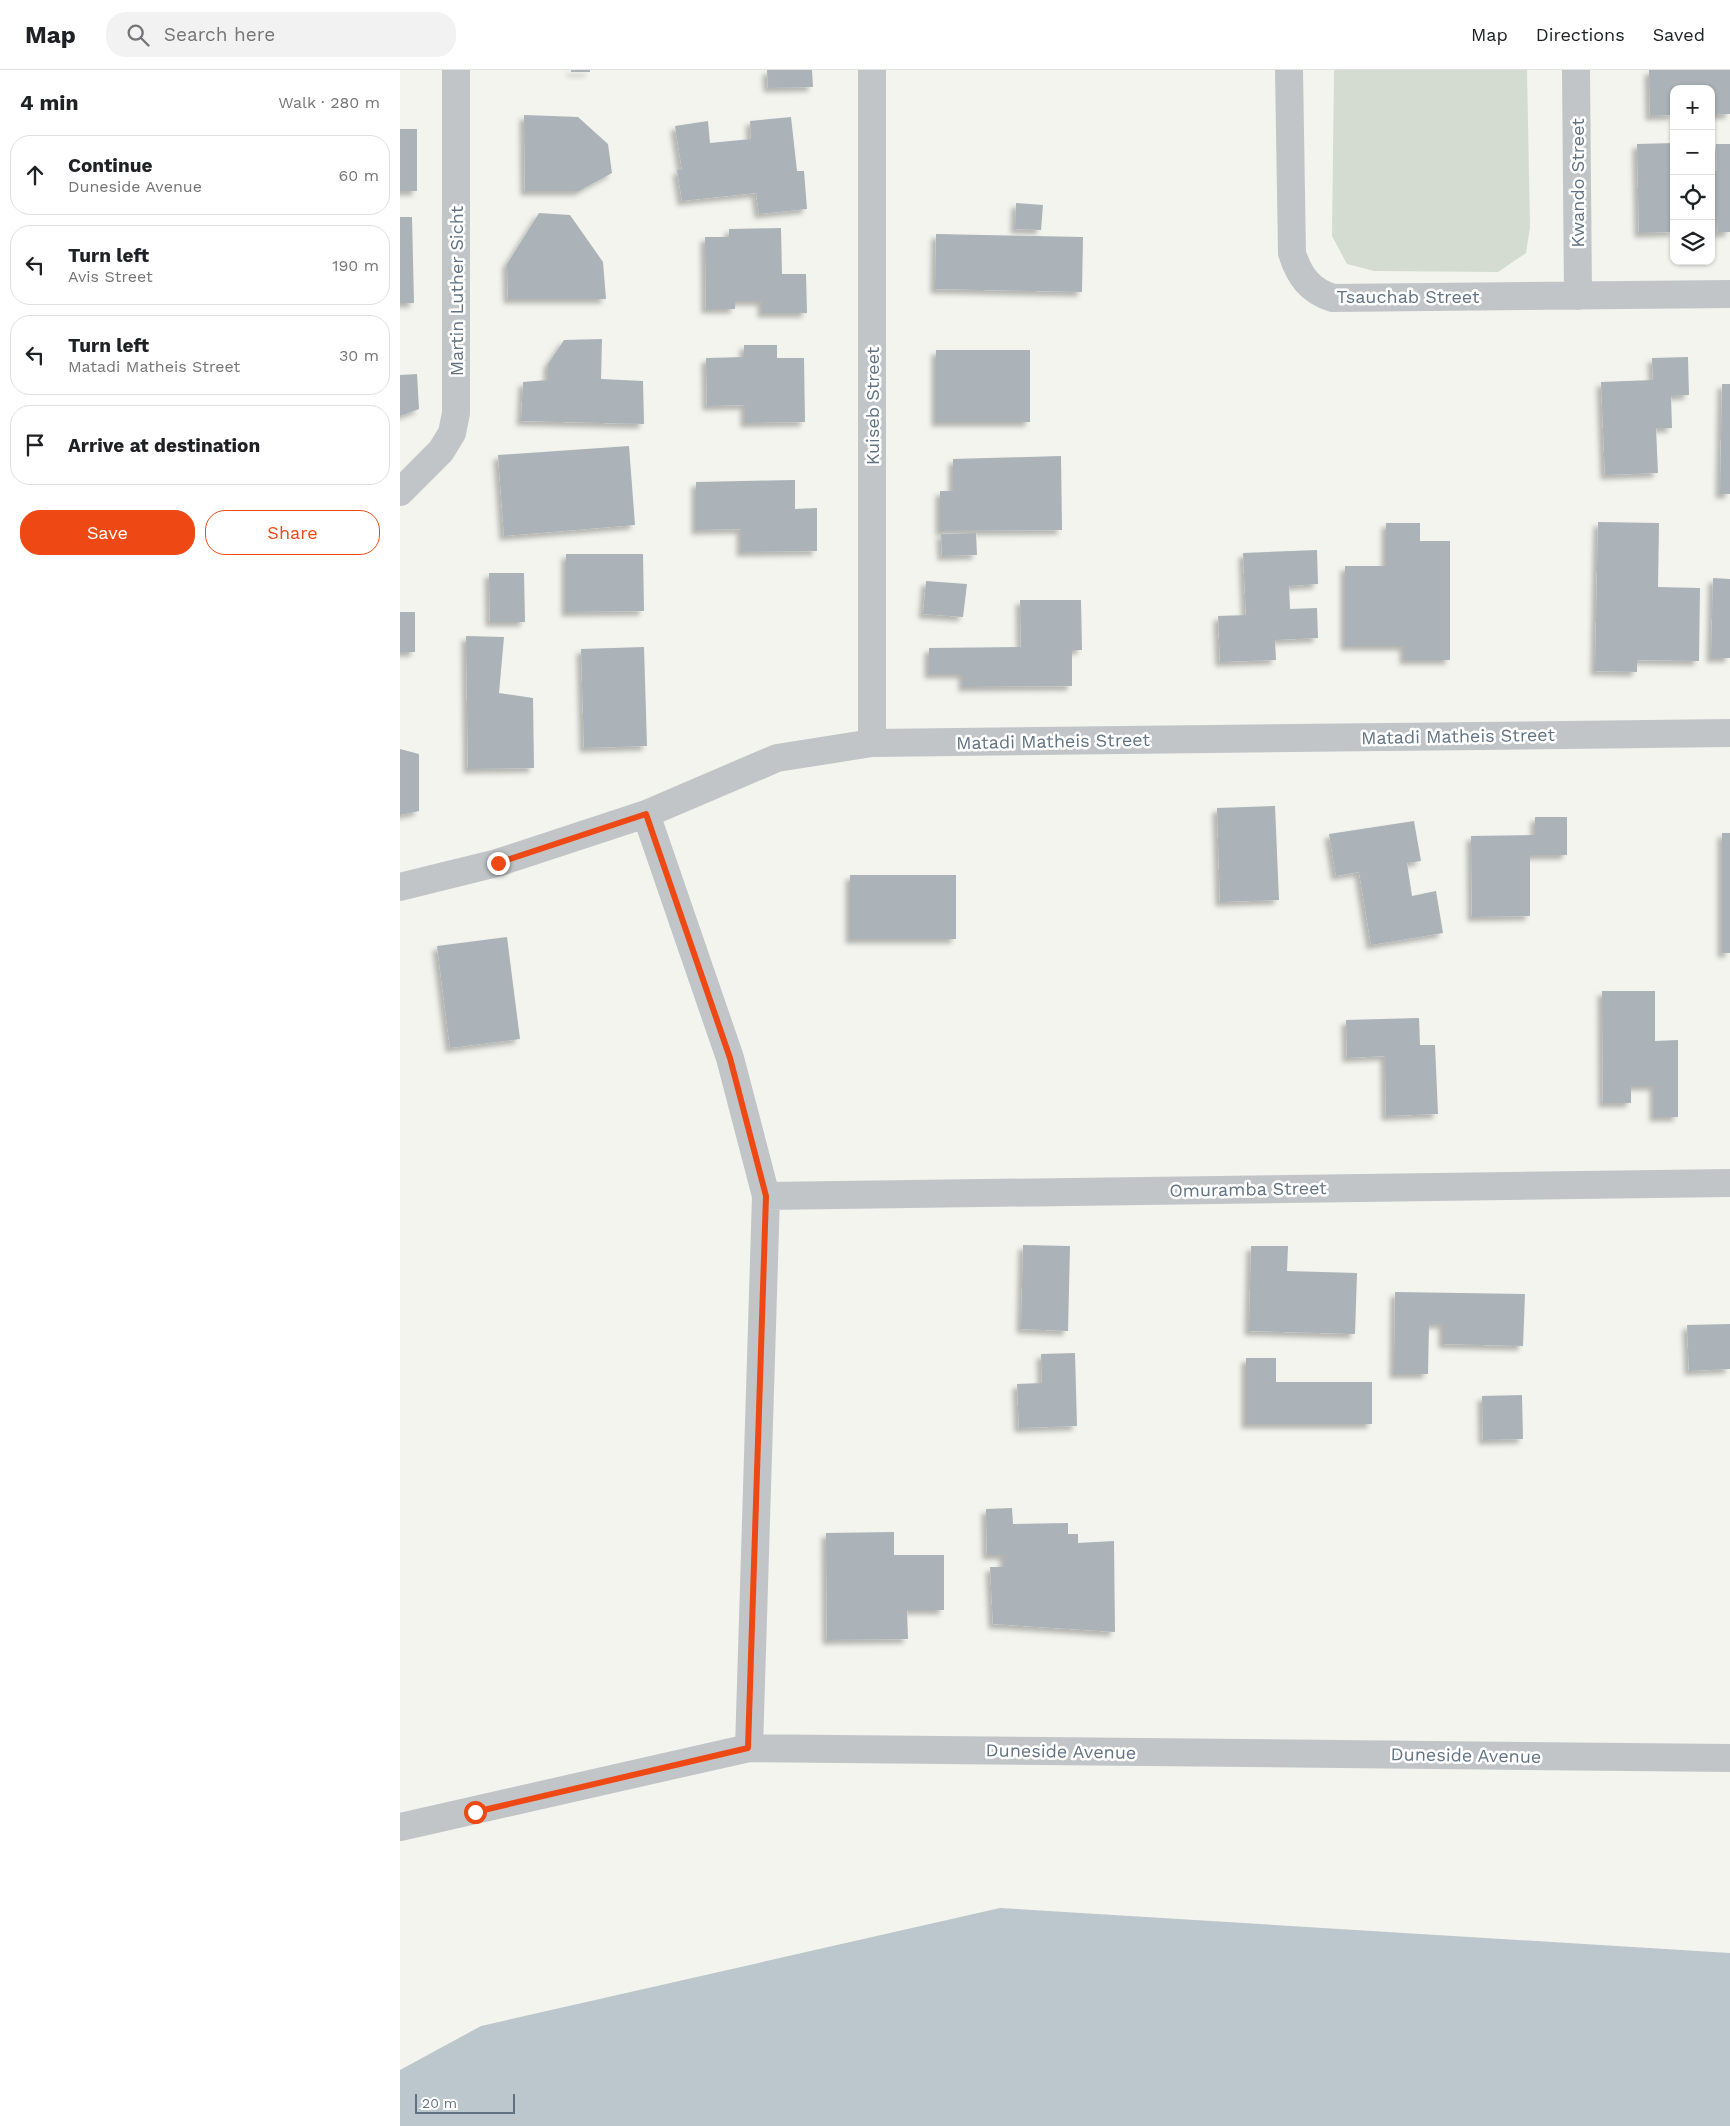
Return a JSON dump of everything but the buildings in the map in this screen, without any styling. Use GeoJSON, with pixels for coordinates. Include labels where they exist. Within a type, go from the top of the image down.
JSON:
{"type":"FeatureCollection","features":[{"type":"Feature","properties":{"kind":"street","name":"Martin Luther Sicht"},"geometry":{"type":"LineString","coordinates":[[400,492],[441,451],[452,432],[456,413],[456,70]]}},
{"type":"Feature","properties":{"kind":"street","name":"Kuiseb Street"},"geometry":{"type":"LineString","coordinates":[[872,70],[872,743]]}},
{"type":"Feature","properties":{"kind":"street","name":"Tsauchab Street"},"geometry":{"type":"LineString","coordinates":[[1289,70],[1292,253],[1296,268],[1304,280],[1318,293],[1333,298],[1730,294]]}},
{"type":"Feature","properties":{"kind":"street","name":"Kwando Street"},"geometry":{"type":"LineString","coordinates":[[1576,70],[1578,296]]}},
{"type":"Feature","properties":{"kind":"street","name":"Matadi Matheis Street"},"geometry":{"type":"LineString","coordinates":[[400,887],[498,863],[646,814],[778,758],[872,743],[1730,733]]}},
{"type":"Feature","properties":{"kind":"street"},"geometry":{"type":"LineString","coordinates":[[646,814],[730,1058],[766,1196],[748,1748]]}},
{"type":"Feature","properties":{"kind":"street","name":"Omuramba Street"},"geometry":{"type":"LineString","coordinates":[[766,1196],[1730,1183]]}},
{"type":"Feature","properties":{"kind":"street","name":"Duneside Avenue"},"geometry":{"type":"LineString","coordinates":[[400,1827],[748,1748],[1730,1758]]}},
{"type":"Feature","properties":{"kind":"shaded area"},"geometry":{"type":"Polygon","coordinates":[[[1334,70],[1527,70],[1530,227],[1526,253],[1498,272],[1374,271],[1347,264],[1332,236],[1334,70]]]}},
{"type":"Feature","properties":{"kind":"shaded area"},"geometry":{"type":"Polygon","coordinates":[[[1000,1908],[1730,1953],[1730,2126],[400,2126],[400,2070],[481,2026],[1000,1908]]]}},
{"type":"Feature","properties":{"kind":"route"},"geometry":{"type":"LineString","coordinates":[[475,1812],[748,1748],[766,1196],[730,1058],[646,814],[498,863]]}}]}
